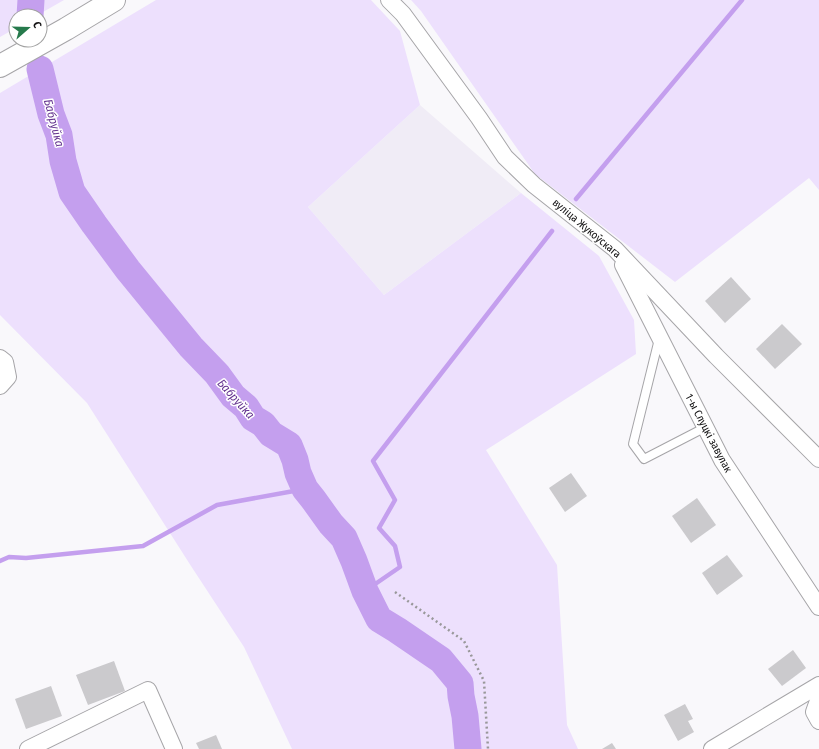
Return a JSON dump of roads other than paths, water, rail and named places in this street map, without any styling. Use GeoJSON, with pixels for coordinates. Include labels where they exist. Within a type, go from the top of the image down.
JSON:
{"type":"FeatureCollection","features":[{"type":"Feature","properties":{"kind":"street"},"geometry":{"type":"LineString","coordinates":[[0,66],[114,0]]}},
{"type":"Feature","properties":{"kind":"street","name":"вуліца Жукоўскага"},"geometry":{"type":"LineString","coordinates":[[389,0],[403,14],[505,157],[534,185],[615,250],[716,356],[819,459]]}},
{"type":"Feature","properties":{"kind":"street","name":"1-ы Слуцкі завулак"},"geometry":{"type":"LineString","coordinates":[[615,250],[722,460],[819,607]]}},
{"type":"Feature","properties":{"kind":"street"},"geometry":{"type":"LineString","coordinates":[[0,358],[5,362],[8,377],[0,386]]}},
{"type":"Feature","properties":{"kind":"street"},"geometry":{"type":"LineString","coordinates":[[712,749],[819,685]]}},
{"type":"Feature","properties":{"kind":"street"},"geometry":{"type":"LineString","coordinates":[[28,749],[148,690],[174,749]]}},
{"type":"Feature","properties":{"kind":"street"},"geometry":{"type":"LineString","coordinates":[[819,698],[814,712],[819,721]]}},
{"type":"Feature","properties":{"kind":"lane"},"geometry":{"type":"LineString","coordinates":[[659,336],[633,444],[644,460],[706,427]]}},
{"type":"Feature","properties":{"kind":"waterway","name":"Бабруйка"},"geometry":{"type":"LineString","coordinates":[[30,8],[31,0]]}},
{"type":"Feature","properties":{"kind":"waterway"},"geometry":{"type":"LineString","coordinates":[[576,199],[742,0]]}},
{"type":"Feature","properties":{"kind":"waterway","name":"Бабруйка"},"geometry":{"type":"LineString","coordinates":[[40,69],[51,114],[59,135],[63,161],[72,192],[128,270],[191,347],[217,374],[233,396],[246,407],[253,418],[263,424],[271,434],[289,445],[305,489],[331,524],[344,538],[365,591],[379,619],[441,660],[460,683],[468,749]]}},
{"type":"Feature","properties":{"kind":"waterway"},"geometry":{"type":"LineString","coordinates":[[365,591],[400,567],[395,546],[379,528],[395,500],[373,461],[552,231]]}},
{"type":"Feature","properties":{"kind":"waterway"},"geometry":{"type":"LineString","coordinates":[[0,561],[9,557],[26,558],[143,546],[217,505],[305,489]]}}]}
